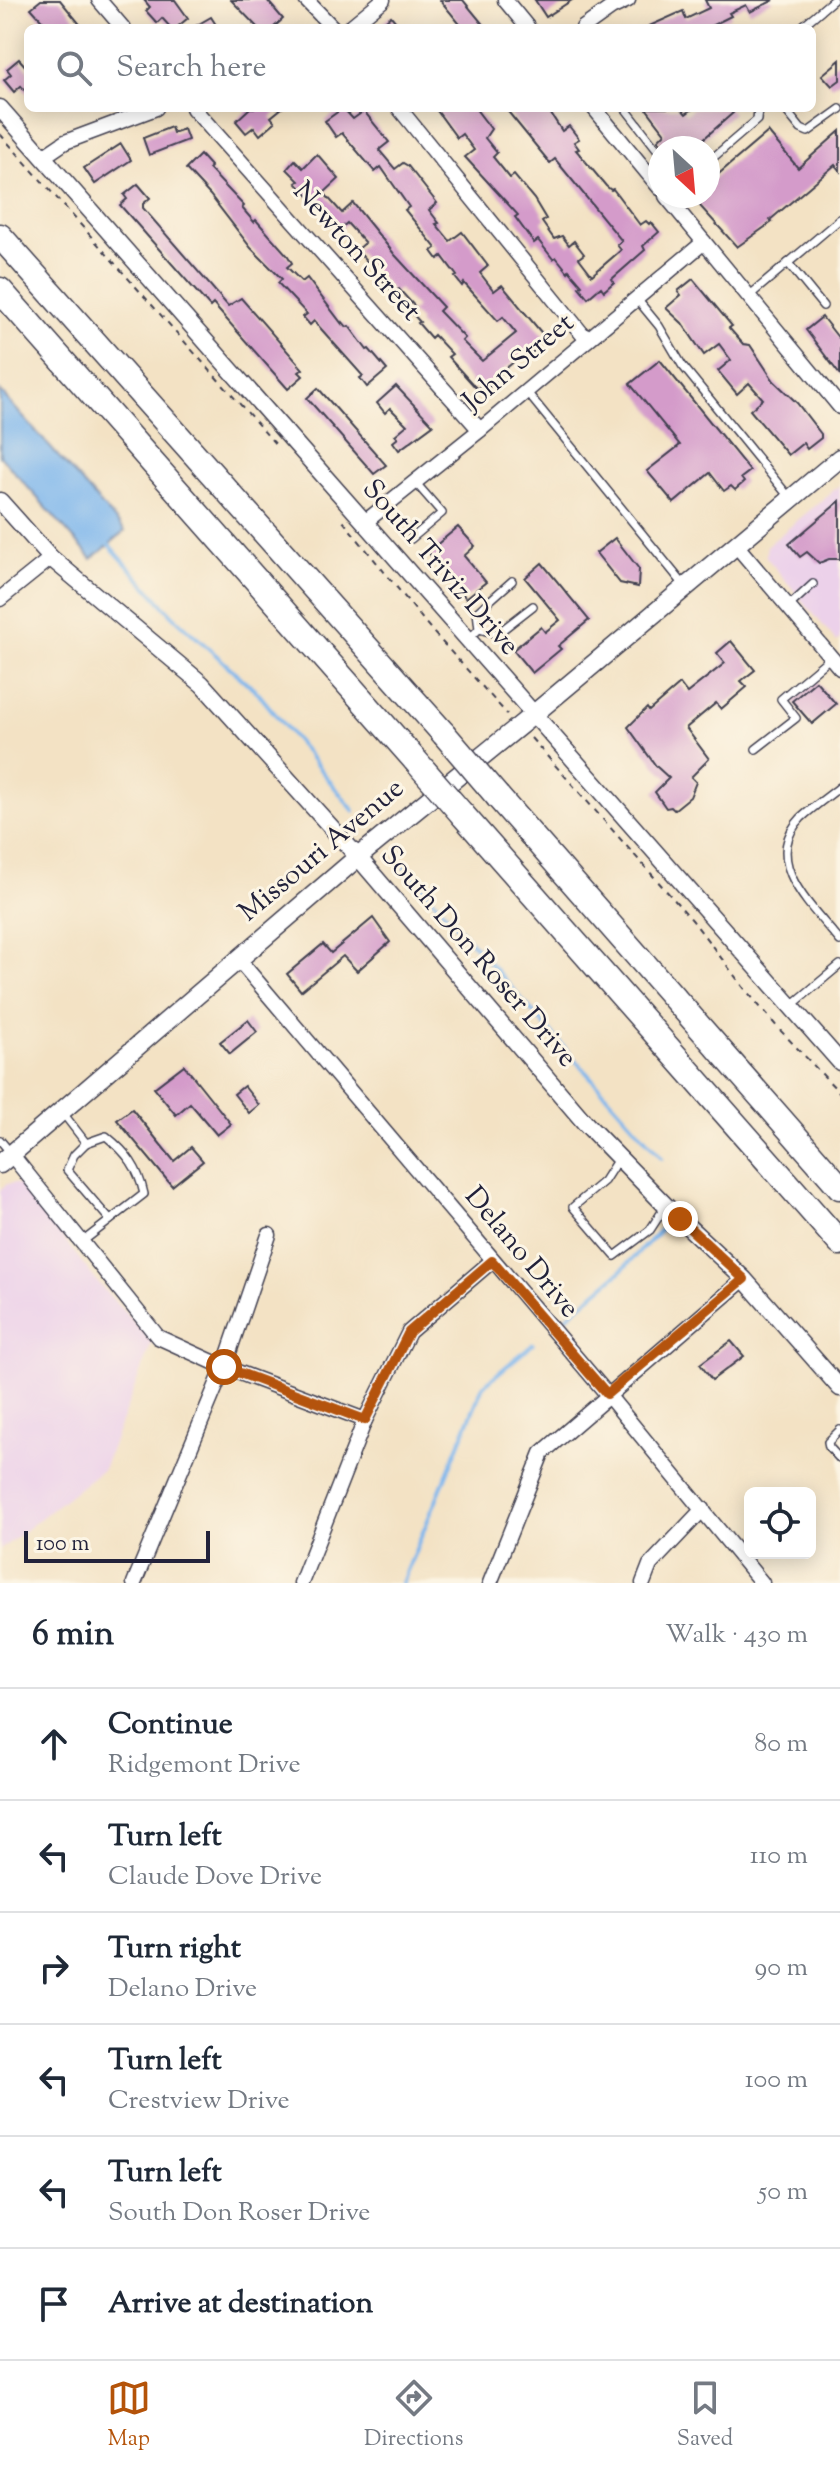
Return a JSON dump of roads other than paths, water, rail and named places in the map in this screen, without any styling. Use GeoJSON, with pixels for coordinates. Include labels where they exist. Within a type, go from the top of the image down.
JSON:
{"type":"FeatureCollection","features":[{"type":"Feature","properties":{"kind":"highway"},"geometry":{"type":"LineString","coordinates":[[0,234],[444,734],[840,1187]]}},
{"type":"Feature","properties":{"kind":"highway"},"geometry":{"type":"LineString","coordinates":[[0,290],[840,1243]]}},
{"type":"Feature","properties":{"kind":"main road"},"geometry":{"type":"LineString","coordinates":[[791,499],[840,458]]}},
{"type":"Feature","properties":{"kind":"main road","name":"Missouri Avenue"},"geometry":{"type":"LineString","coordinates":[[4,1153],[61,1110],[358,857],[791,499]]}},
{"type":"Feature","properties":{"kind":"street"},"geometry":{"type":"LineString","coordinates":[[99,0],[120,24]]}},
{"type":"Feature","properties":{"kind":"street"},"geometry":{"type":"LineString","coordinates":[[306,0],[329,24]]}},
{"type":"Feature","properties":{"kind":"street"},"geometry":{"type":"LineString","coordinates":[[354,24],[383,0]]}},
{"type":"Feature","properties":{"kind":"street"},"geometry":{"type":"LineString","coordinates":[[505,0],[525,24]]}},
{"type":"Feature","properties":{"kind":"street"},"geometry":{"type":"LineString","coordinates":[[589,24],[628,0]]}},
{"type":"Feature","properties":{"kind":"street","name":"South Triviz Drive"},"geometry":{"type":"LineString","coordinates":[[0,108],[365,522],[474,634],[534,714],[840,1062]]}},
{"type":"Feature","properties":{"kind":"street"},"geometry":{"type":"LineString","coordinates":[[43,157],[65,142],[145,112]]}},
{"type":"Feature","properties":{"kind":"street","name":"Newton Street"},"geometry":{"type":"LineString","coordinates":[[197,112],[480,430]]}},
{"type":"Feature","properties":{"kind":"street"},"geometry":{"type":"LineString","coordinates":[[402,112],[587,340]]}},
{"type":"Feature","properties":{"kind":"street"},"geometry":{"type":"LineString","coordinates":[[603,112],[648,172]]}},
{"type":"Feature","properties":{"kind":"street"},"geometry":{"type":"LineString","coordinates":[[677,208],[840,407]]}},
{"type":"Feature","properties":{"kind":"street","name":"John Street"},"geometry":{"type":"LineString","coordinates":[[365,522],[704,242]]}},
{"type":"Feature","properties":{"kind":"street","name":"South Don Roser Drive"},"geometry":{"type":"LineString","coordinates":[[0,501],[51,558],[202,684],[358,857],[586,1124],[666,1206],[744,1279],[840,1388]]}},
{"type":"Feature","properties":{"kind":"street"},"geometry":{"type":"LineString","coordinates":[[736,545],[835,663]]}},
{"type":"Feature","properties":{"kind":"street"},"geometry":{"type":"LineString","coordinates":[[0,599],[51,558]]}},
{"type":"Feature","properties":{"kind":"street","name":"Delano Drive"},"geometry":{"type":"LineString","coordinates":[[238,959],[607,1394],[762,1583]]}},
{"type":"Feature","properties":{"kind":"street"},"geometry":{"type":"LineString","coordinates":[[4,1153],[82,1242],[158,1337],[224,1367],[365,1420]]}},
{"type":"Feature","properties":{"kind":"street"},"geometry":{"type":"LineString","coordinates":[[134,1583],[224,1367],[269,1235]]}},
{"type":"Feature","properties":{"kind":"street"},"geometry":{"type":"LineString","coordinates":[[301,1583],[365,1420],[409,1332],[492,1261]]}},
{"type":"Feature","properties":{"kind":"street"},"geometry":{"type":"LineString","coordinates":[[490,1583],[542,1453],[744,1279]]}},
{"type":"Feature","properties":{"kind":"street"},"geometry":{"type":"LineString","coordinates":[[643,1583],[650,1565],[703,1509]]}},
{"type":"Feature","properties":{"kind":"lane"},"geometry":{"type":"LineString","coordinates":[[805,24],[833,0]]}},
{"type":"Feature","properties":{"kind":"lane"},"geometry":{"type":"LineString","coordinates":[[787,112],[801,129],[812,132],[840,109]]}},
{"type":"Feature","properties":{"kind":"lane"},"geometry":{"type":"LineString","coordinates":[[628,112],[648,138]]}},
{"type":"Feature","properties":{"kind":"lane"},"geometry":{"type":"LineString","coordinates":[[720,152],[757,120],[758,112]]}},
{"type":"Feature","properties":{"kind":"lane"},"geometry":{"type":"LineString","coordinates":[[749,296],[840,219]]}},
{"type":"Feature","properties":{"kind":"lane"},"geometry":{"type":"LineString","coordinates":[[788,263],[823,306]]}},
{"type":"Feature","properties":{"kind":"lane"},"geometry":{"type":"LineString","coordinates":[[636,298],[659,326],[682,365],[791,499]]}},
{"type":"Feature","properties":{"kind":"lane"},"geometry":{"type":"LineString","coordinates":[[526,391],[685,587]]}},
{"type":"Feature","properties":{"kind":"lane"},"geometry":{"type":"LineString","coordinates":[[411,539],[442,513],[415,482]]}},
{"type":"Feature","properties":{"kind":"lane"},"geometry":{"type":"LineString","coordinates":[[512,581],[477,612],[474,634],[497,634],[533,606]]}},
{"type":"Feature","properties":{"kind":"lane"},"geometry":{"type":"LineString","coordinates":[[788,607],[813,584]]}},
{"type":"Feature","properties":{"kind":"lane"},"geometry":{"type":"LineString","coordinates":[[756,749],[796,718],[781,699],[835,663]]}},
{"type":"Feature","properties":{"kind":"lane"},"geometry":{"type":"LineString","coordinates":[[840,787],[801,819],[790,833],[787,857],[789,875],[795,887],[840,941]]}},
{"type":"Feature","properties":{"kind":"lane"},"geometry":{"type":"LineString","coordinates":[[791,1006],[840,965]]}},
{"type":"Feature","properties":{"kind":"lane"},"geometry":{"type":"LineString","coordinates":[[61,1110],[86,1143]]}},
{"type":"Feature","properties":{"kind":"lane"},"geometry":{"type":"LineString","coordinates":[[82,1242],[144,1194],[140,1173],[106,1136],[86,1143],[74,1155],[67,1170],[110,1220]]}},
{"type":"Feature","properties":{"kind":"lane"},"geometry":{"type":"LineString","coordinates":[[112,1141],[120,1156],[136,1168]]}},
{"type":"Feature","properties":{"kind":"lane"},"geometry":{"type":"LineString","coordinates":[[619,1157],[604,1181],[573,1207],[615,1256],[650,1230],[666,1206]]}},
{"type":"Feature","properties":{"kind":"lane"},"geometry":{"type":"LineString","coordinates":[[840,1430],[828,1442],[840,1459]]}},
{"type":"Feature","properties":{"kind":"water"},"geometry":{"type":"Polygon","coordinates":[[[0,391],[125,531],[92,559],[0,456],[0,391]]]}},
{"type":"Feature","properties":{"kind":"waterway"},"geometry":{"type":"LineString","coordinates":[[109,545],[174,617],[258,693],[354,811]]}},
{"type":"Feature","properties":{"kind":"waterway"},"geometry":{"type":"LineString","coordinates":[[402,864],[662,1158]]}},
{"type":"Feature","properties":{"kind":"waterway"},"geometry":{"type":"LineString","coordinates":[[564,1319],[620,1272],[663,1227]]}},
{"type":"Feature","properties":{"kind":"waterway"},"geometry":{"type":"LineString","coordinates":[[402,1583],[483,1386],[533,1344]]}}]}
